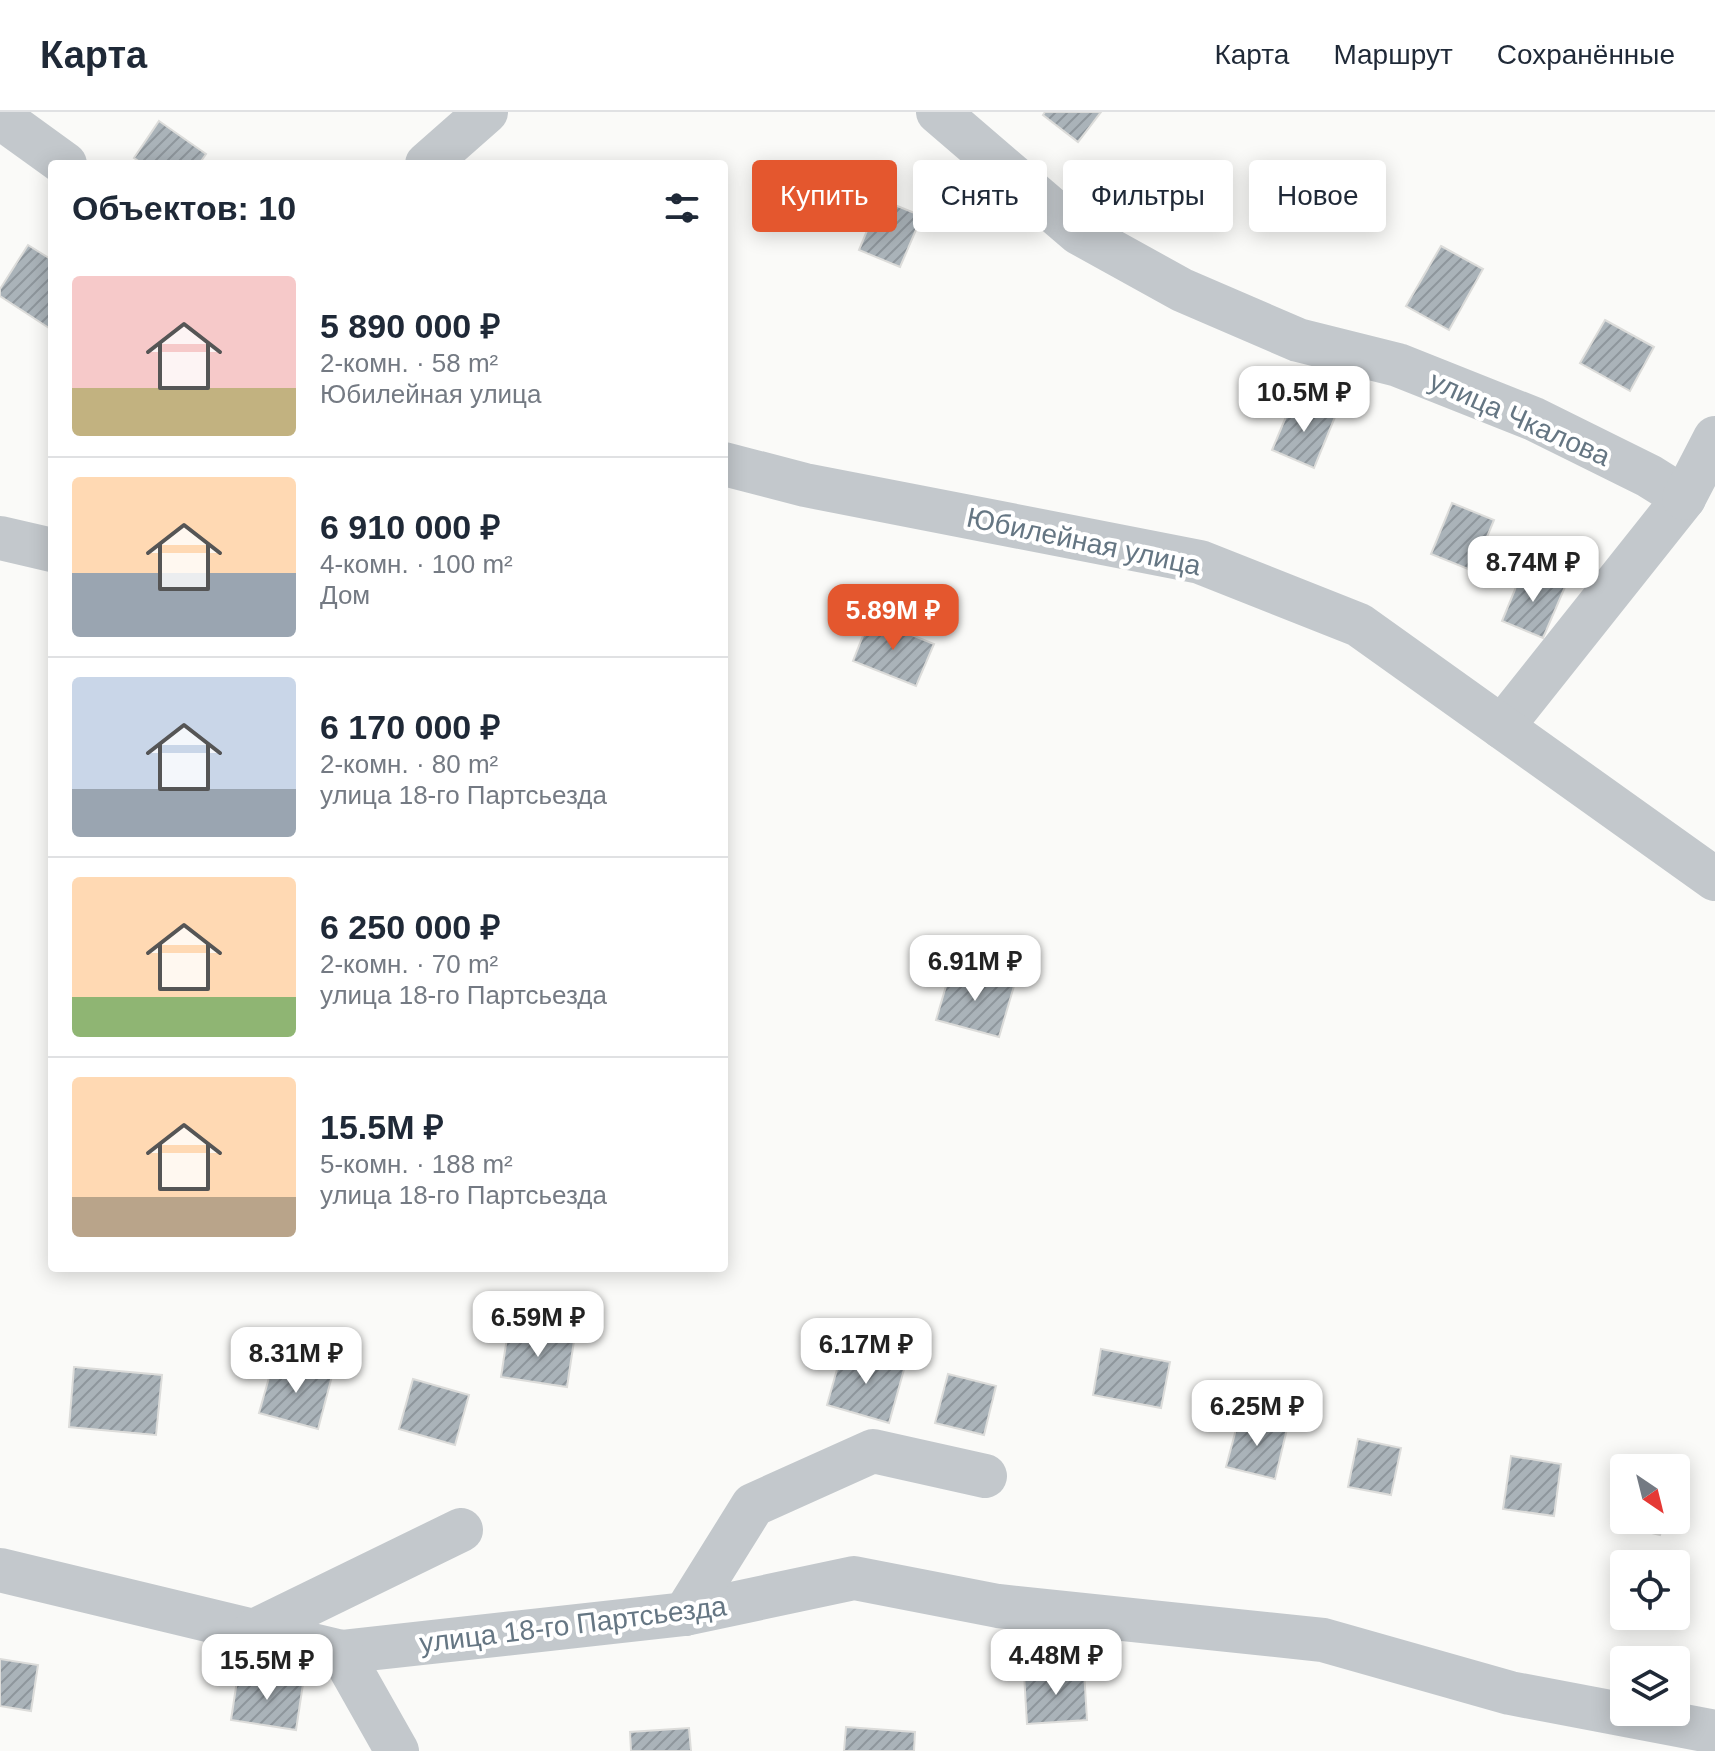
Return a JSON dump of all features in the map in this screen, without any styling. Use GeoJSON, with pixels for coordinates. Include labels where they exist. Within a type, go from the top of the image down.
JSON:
{"type":"FeatureCollection","features":[{"type":"Feature","properties":{"kind":"street"},"geometry":{"type":"LineString","coordinates":[[432,160],[486,112]]}},
{"type":"Feature","properties":{"kind":"street","name":"улица Чкалова"},"geometry":{"type":"LineString","coordinates":[[938,112],[1079,233],[1182,290],[1298,340],[1398,365],[1534,419],[1649,476],[1684,498]]}},
{"type":"Feature","properties":{"kind":"street"},"geometry":{"type":"LineString","coordinates":[[0,117],[59,160]]}},
{"type":"Feature","properties":{"kind":"street"},"geometry":{"type":"LineString","coordinates":[[1502,727],[1540,684],[1684,498],[1715,438]]}},
{"type":"Feature","properties":{"kind":"street","name":"Юбилейная улица"},"geometry":{"type":"LineString","coordinates":[[728,465],[805,485],[1200,562],[1359,625],[1715,879]]}},
{"type":"Feature","properties":{"kind":"street"},"geometry":{"type":"LineString","coordinates":[[0,538],[48,549]]}},
{"type":"Feature","properties":{"kind":"street"},"geometry":{"type":"LineString","coordinates":[[685,1614],[753,1505],[873,1451],[985,1476]]}},
{"type":"Feature","properties":{"kind":"street"},"geometry":{"type":"LineString","coordinates":[[254,1631],[461,1530]]}},
{"type":"Feature","properties":{"kind":"street","name":"улица 18-го Партсьезда"},"geometry":{"type":"LineString","coordinates":[[0,1570],[341,1652],[685,1614],[854,1578],[998,1606],[1323,1640],[1510,1693],[1715,1732]]}},
{"type":"Feature","properties":{"kind":"street"},"geometry":{"type":"LineString","coordinates":[[341,1652],[397,1751]]}},
{"type":"Feature","properties":{"kind":"building"},"geometry":{"type":"Polygon","coordinates":[[[1045,112],[1101,112],[1078,142],[1043,115],[1045,112]]]}},
{"type":"Feature","properties":{"kind":"building"},"geometry":{"type":"Polygon","coordinates":[[[159,121],[206,154],[202,160],[134,158],[159,121]]]}},
{"type":"Feature","properties":{"kind":"building"},"geometry":{"type":"Polygon","coordinates":[[[897,206],[913,212],[915,232],[900,267],[859,250],[866,232],[897,232],[897,206]]]}},
{"type":"Feature","properties":{"kind":"building"},"geometry":{"type":"Polygon","coordinates":[[[28,245],[48,258],[48,327],[0,296],[0,289],[28,245]]]}},
{"type":"Feature","properties":{"kind":"building"},"geometry":{"type":"Polygon","coordinates":[[[1441,246],[1483,269],[1449,330],[1406,306],[1441,246]]]}},
{"type":"Feature","properties":{"kind":"building"},"geometry":{"type":"Polygon","coordinates":[[[1605,320],[1654,347],[1630,391],[1580,363],[1605,320]]]}},
{"type":"Feature","properties":{"kind":"building"},"geometry":{"type":"Polygon","coordinates":[[[1293,400],[1335,417],[1314,468],[1272,450],[1293,400]]]}},
{"type":"Feature","properties":{"kind":"building"},"geometry":{"type":"Polygon","coordinates":[[[1452,503],[1494,520],[1473,571],[1431,554],[1452,503]]]}},
{"type":"Feature","properties":{"kind":"building"},"geometry":{"type":"Polygon","coordinates":[[[1523,570],[1565,587],[1543,638],[1502,621],[1523,570]]]}},
{"type":"Feature","properties":{"kind":"building"},"geometry":{"type":"Polygon","coordinates":[[[870,618],[934,644],[916,686],[853,661],[870,618]]]}},
{"type":"Feature","properties":{"kind":"building"},"geometry":{"type":"Polygon","coordinates":[[[951,969],[1014,986],[999,1037],[936,1020],[951,969]]]}},
{"type":"Feature","properties":{"kind":"building"},"geometry":{"type":"Polygon","coordinates":[[[508,1331],[574,1341],[567,1387],[501,1377],[508,1331]]]}},
{"type":"Feature","properties":{"kind":"building"},"geometry":{"type":"Polygon","coordinates":[[[843,1348],[905,1366],[889,1423],[827,1405],[843,1348]]]}},
{"type":"Feature","properties":{"kind":"building"},"geometry":{"type":"Polygon","coordinates":[[[1101,1349],[1170,1362],[1161,1408],[1093,1395],[1101,1349]]]}},
{"type":"Feature","properties":{"kind":"building"},"geometry":{"type":"Polygon","coordinates":[[[274,1360],[332,1376],[318,1429],[259,1413],[274,1360]]]}},
{"type":"Feature","properties":{"kind":"building"},"geometry":{"type":"Polygon","coordinates":[[[74,1367],[162,1375],[156,1435],[69,1427],[74,1367]]]}},
{"type":"Feature","properties":{"kind":"building"},"geometry":{"type":"Polygon","coordinates":[[[948,1374],[996,1386],[984,1435],[935,1423],[948,1374]]]}},
{"type":"Feature","properties":{"kind":"building"},"geometry":{"type":"Polygon","coordinates":[[[413,1379],[469,1395],[455,1445],[399,1429],[413,1379]]]}},
{"type":"Feature","properties":{"kind":"building"},"geometry":{"type":"Polygon","coordinates":[[[1239,1418],[1287,1429],[1275,1479],[1226,1467],[1239,1418]]]}},
{"type":"Feature","properties":{"kind":"building"},"geometry":{"type":"Polygon","coordinates":[[[1358,1439],[1401,1448],[1391,1495],[1348,1487],[1358,1439]]]}},
{"type":"Feature","properties":{"kind":"building"},"geometry":{"type":"Polygon","coordinates":[[[1511,1456],[1561,1464],[1554,1516],[1503,1509],[1511,1456]]]}},
{"type":"Feature","properties":{"kind":"building"},"geometry":{"type":"Polygon","coordinates":[[[0,1659],[38,1665],[31,1711],[0,1706],[0,1659]]]}},
{"type":"Feature","properties":{"kind":"building"},"geometry":{"type":"Polygon","coordinates":[[[1084,1670],[1087,1720],[1027,1724],[1024,1674],[1084,1670]]]}},
{"type":"Feature","properties":{"kind":"building"},"geometry":{"type":"Polygon","coordinates":[[[238,1674],[303,1684],[296,1730],[231,1720],[238,1674]]]}},
{"type":"Feature","properties":{"kind":"building"},"geometry":{"type":"Polygon","coordinates":[[[846,1727],[915,1732],[914,1751],[844,1751],[846,1727]]]}},
{"type":"Feature","properties":{"kind":"building"},"geometry":{"type":"Polygon","coordinates":[[[689,1728],[691,1751],[631,1751],[630,1732],[689,1728]]]}}]}
